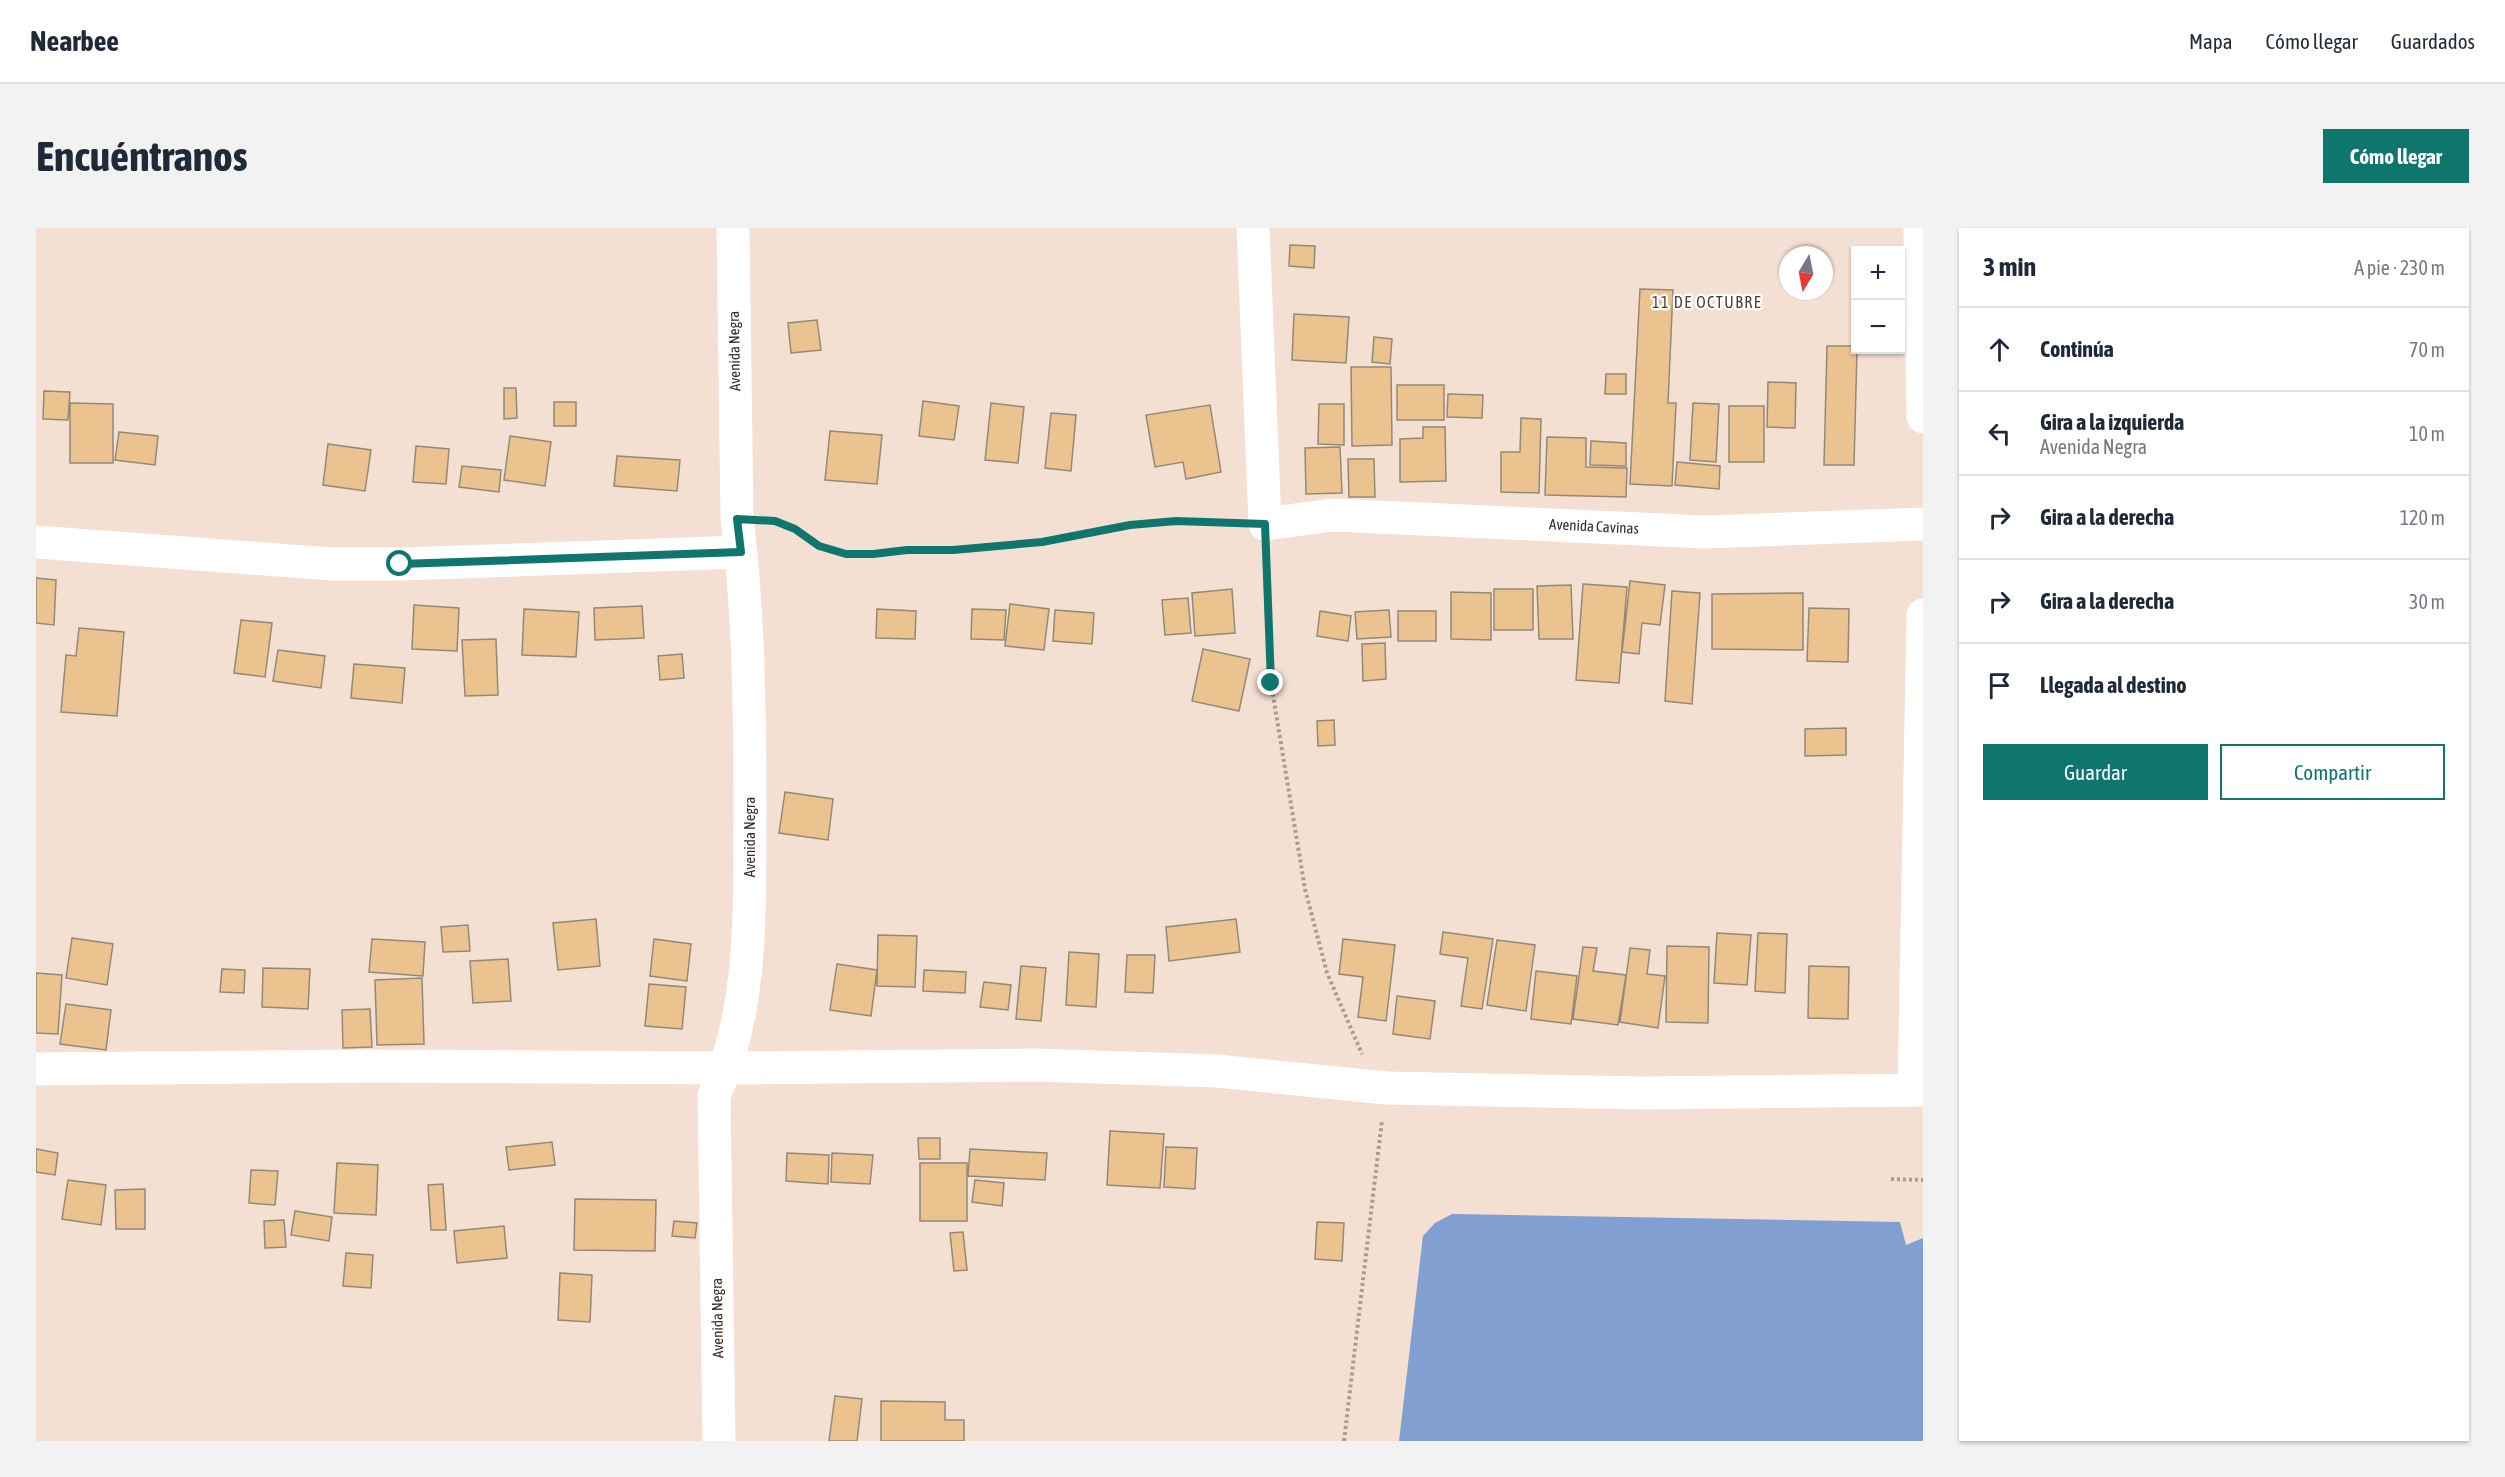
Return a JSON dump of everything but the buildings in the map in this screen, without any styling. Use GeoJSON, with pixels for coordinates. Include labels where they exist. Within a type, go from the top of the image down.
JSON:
{"type":"FeatureCollection","features":[{"type":"Feature","properties":{"kind":"street","name":"Avenida Negra"},"geometry":{"type":"LineString","coordinates":[[719,1441],[714,1096],[726,1068],[744,999],[749,920],[750,743],[741,552],[737,519],[733,228]]}},
{"type":"Feature","properties":{"kind":"street"},"geometry":{"type":"LineString","coordinates":[[1253,228],[1265,524]]}},
{"type":"Feature","properties":{"kind":"street"},"geometry":{"type":"LineString","coordinates":[[1920,228],[1923,417]]}},
{"type":"Feature","properties":{"kind":"street","name":"Avenida Cavinas"},"geometry":{"type":"LineString","coordinates":[[1265,524],[1333,515],[1705,532],[1923,524]]}},
{"type":"Feature","properties":{"kind":"street"},"geometry":{"type":"LineString","coordinates":[[36,542],[333,564],[400,564],[741,552]]}},
{"type":"Feature","properties":{"kind":"street"},"geometry":{"type":"LineString","coordinates":[[36,1069],[1035,1065],[1218,1071],[1386,1088],[1643,1094],[1919,1090],[1923,615]]}},
{"type":"Feature","properties":{"kind":"path"},"geometry":{"type":"LineString","coordinates":[[737,519],[775,521],[795,529],[819,546],[846,554],[994,547],[1042,542],[1130,525],[1176,521],[1265,524],[1271,683],[1305,889],[1327,973],[1362,1054],[1386,1088],[1344,1441]]}},
{"type":"Feature","properties":{"kind":"path"},"geometry":{"type":"LineString","coordinates":[[1891,1179],[1923,1180]]}},
{"type":"Feature","properties":{"kind":"water"},"geometry":{"type":"Polygon","coordinates":[[[1452,1214],[1900,1222],[1906,1245],[1923,1238],[1923,1441],[1399,1441],[1423,1236],[1435,1223],[1452,1214]]]}},
{"type":"Feature","properties":{"kind":"district","name":"11 DE OCTUBRE"},"geometry":{"type":"Point","coordinates":[1707,302]}},
{"type":"Feature","properties":{"kind":"route"},"geometry":{"type":"LineString","coordinates":[[400,564],[741,552],[737,519],[775,521],[795,529],[819,546],[846,554],[953,550],[1042,542],[1130,525],[1176,521],[1265,524],[1271,683]]}}]}
